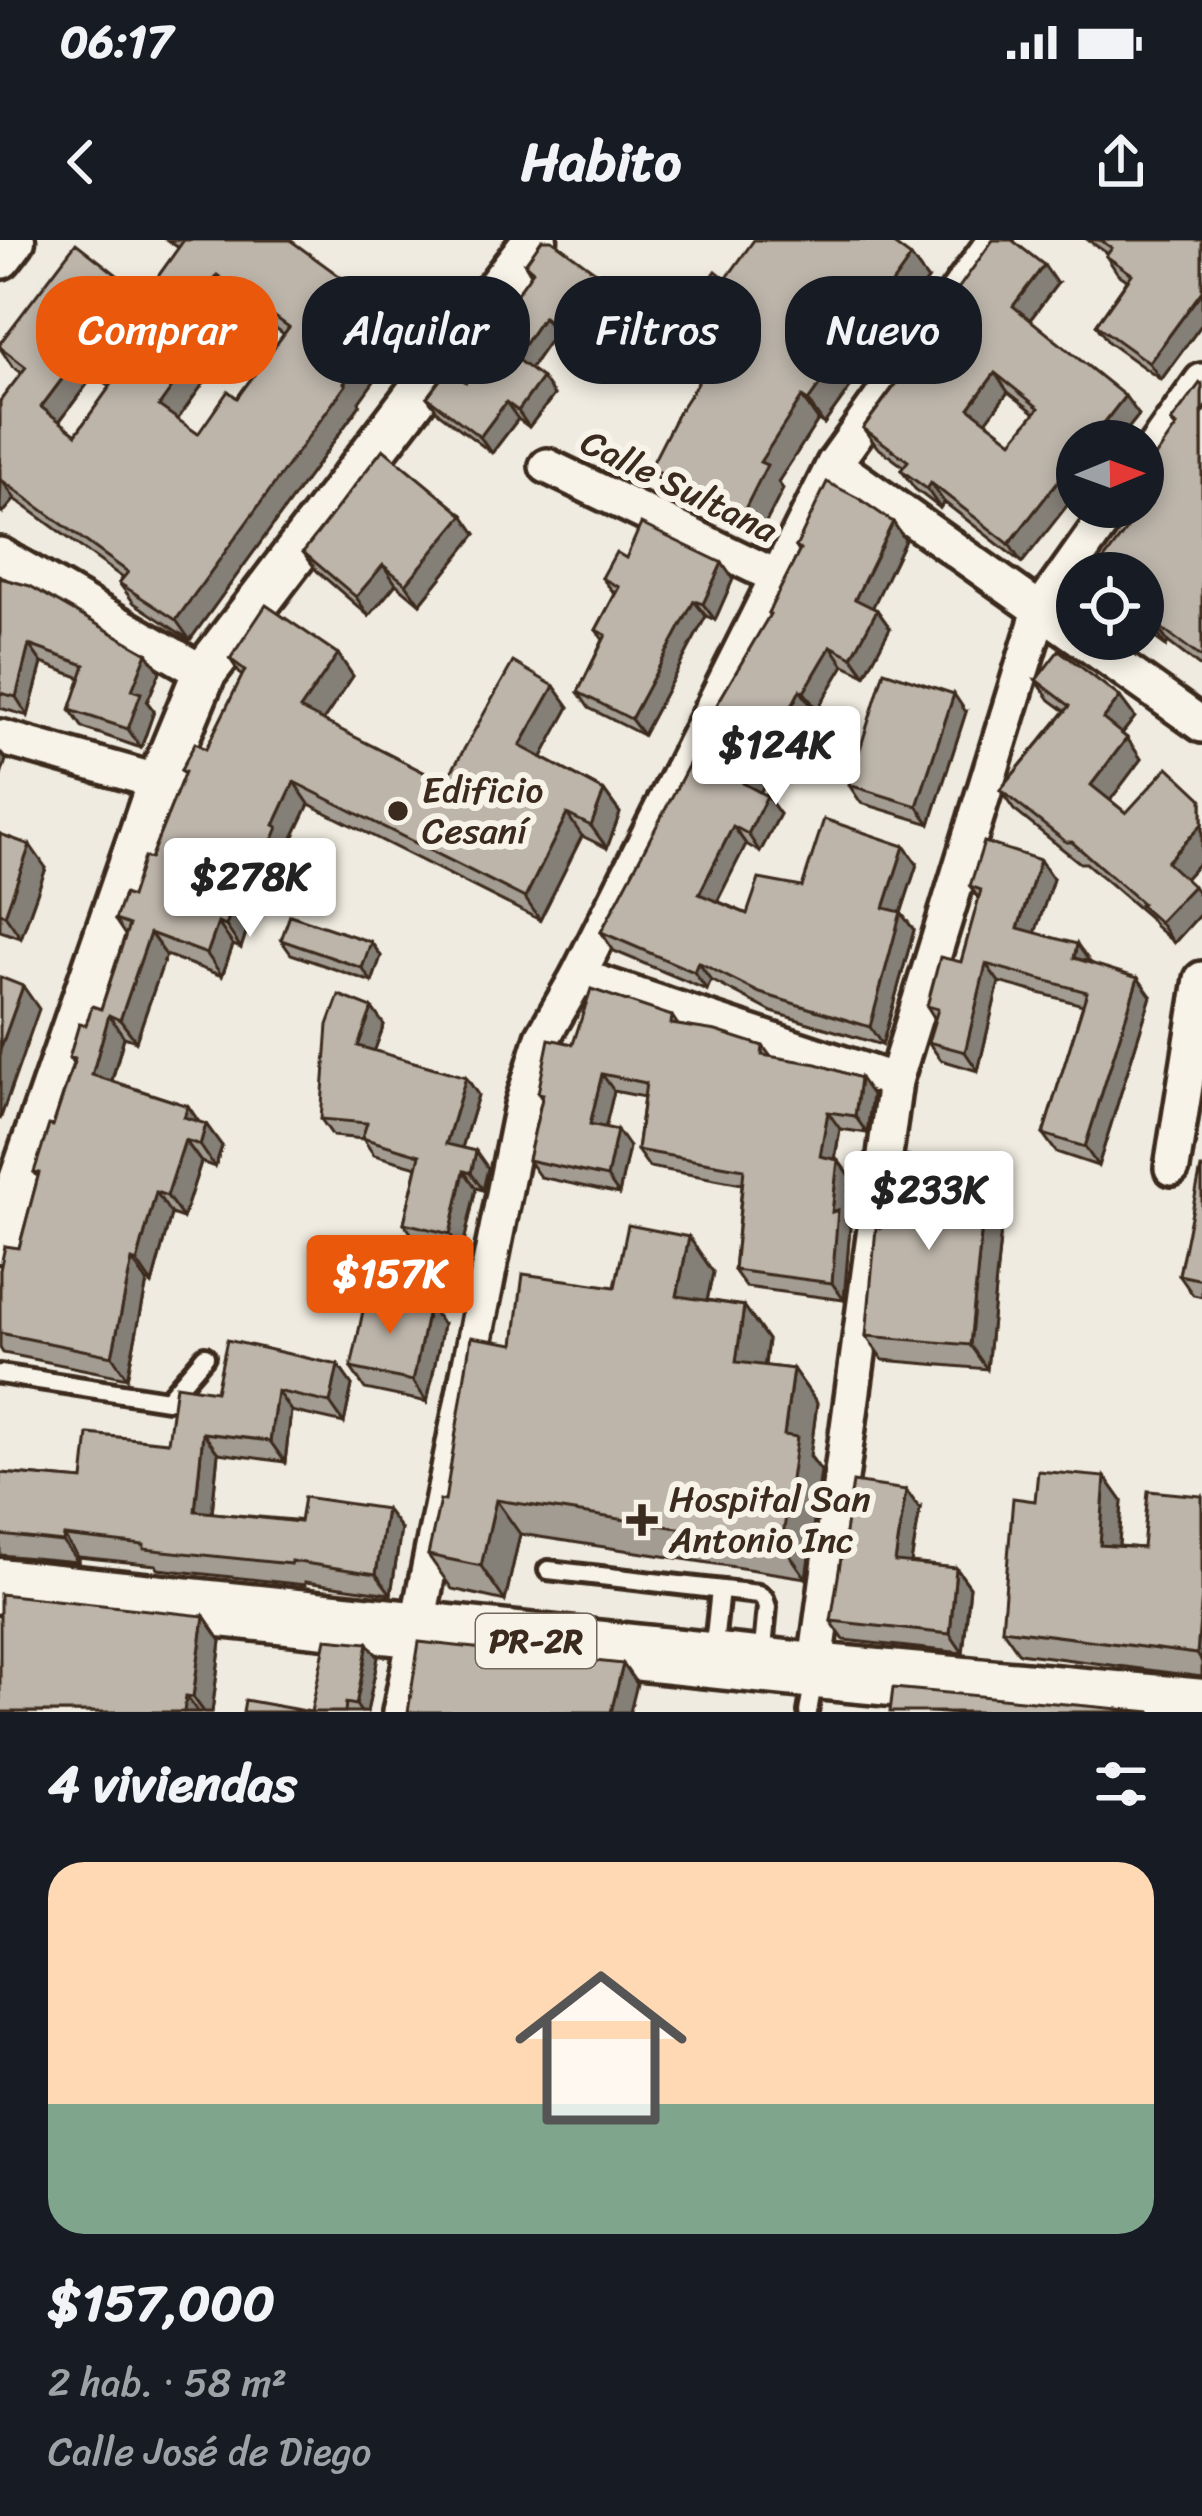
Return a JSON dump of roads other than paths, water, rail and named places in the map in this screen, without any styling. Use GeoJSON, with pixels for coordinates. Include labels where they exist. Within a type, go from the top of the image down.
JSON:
{"type":"FeatureCollection","features":[{"type":"Feature","properties":{"kind":"main road","name":"PR-2R"},"geometry":{"type":"LineString","coordinates":[[0,1586],[737,1663],[812,1692],[1202,1706]]}},
{"type":"Feature","properties":{"kind":"street"},"geometry":{"type":"LineString","coordinates":[[0,257],[13,240]]}},
{"type":"Feature","properties":{"kind":"street"},"geometry":{"type":"LineString","coordinates":[[0,1241],[159,782],[204,673],[535,240]]}},
{"type":"Feature","properties":{"kind":"street"},"geometry":{"type":"LineString","coordinates":[[400,1712],[522,1106],[543,1037],[834,464],[995,240]]}},
{"type":"Feature","properties":{"kind":"street"},"geometry":{"type":"LineString","coordinates":[[1164,434],[1202,381]]}},
{"type":"Feature","properties":{"kind":"street"},"geometry":{"type":"LineString","coordinates":[[834,464],[1056,621]]}},
{"type":"Feature","properties":{"kind":"street","name":"Calle Sultana"},"geometry":{"type":"LineString","coordinates":[[547,466],[777,577]]}},
{"type":"Feature","properties":{"kind":"street"},"geometry":{"type":"LineString","coordinates":[[812,1692],[895,1082],[1040,610],[1097,528]]}},
{"type":"Feature","properties":{"kind":"street"},"geometry":{"type":"LineString","coordinates":[[0,555],[204,673]]}},
{"type":"Feature","properties":{"kind":"street"},"geometry":{"type":"LineString","coordinates":[[1110,660],[1202,725]]}},
{"type":"Feature","properties":{"kind":"street"},"geometry":{"type":"LineString","coordinates":[[0,737],[159,782]]}},
{"type":"Feature","properties":{"kind":"street"},"geometry":{"type":"LineString","coordinates":[[578,976],[895,1082]]}},
{"type":"Feature","properties":{"kind":"street"},"geometry":{"type":"LineString","coordinates":[[1172,1168],[1202,979]]}},
{"type":"Feature","properties":{"kind":"lane"},"geometry":{"type":"LineString","coordinates":[[0,1374],[167,1400],[205,1356]]}},
{"type":"Feature","properties":{"kind":"lane"},"geometry":{"type":"LineString","coordinates":[[548,1570],[758,1594],[767,1607],[737,1663]]}},
{"type":"Feature","properties":{"kind":"lane"},"geometry":{"type":"LineString","coordinates":[[720,1590],[737,1663]]}},
{"type":"Feature","properties":{"kind":"place","name":"Edificio Cesaní"},"geometry":{"type":"Point","coordinates":[398,811]}},
{"type":"Feature","properties":{"kind":"place","name":"Hospital San Antonio Inc"},"geometry":{"type":"Point","coordinates":[642,1520]}}]}
